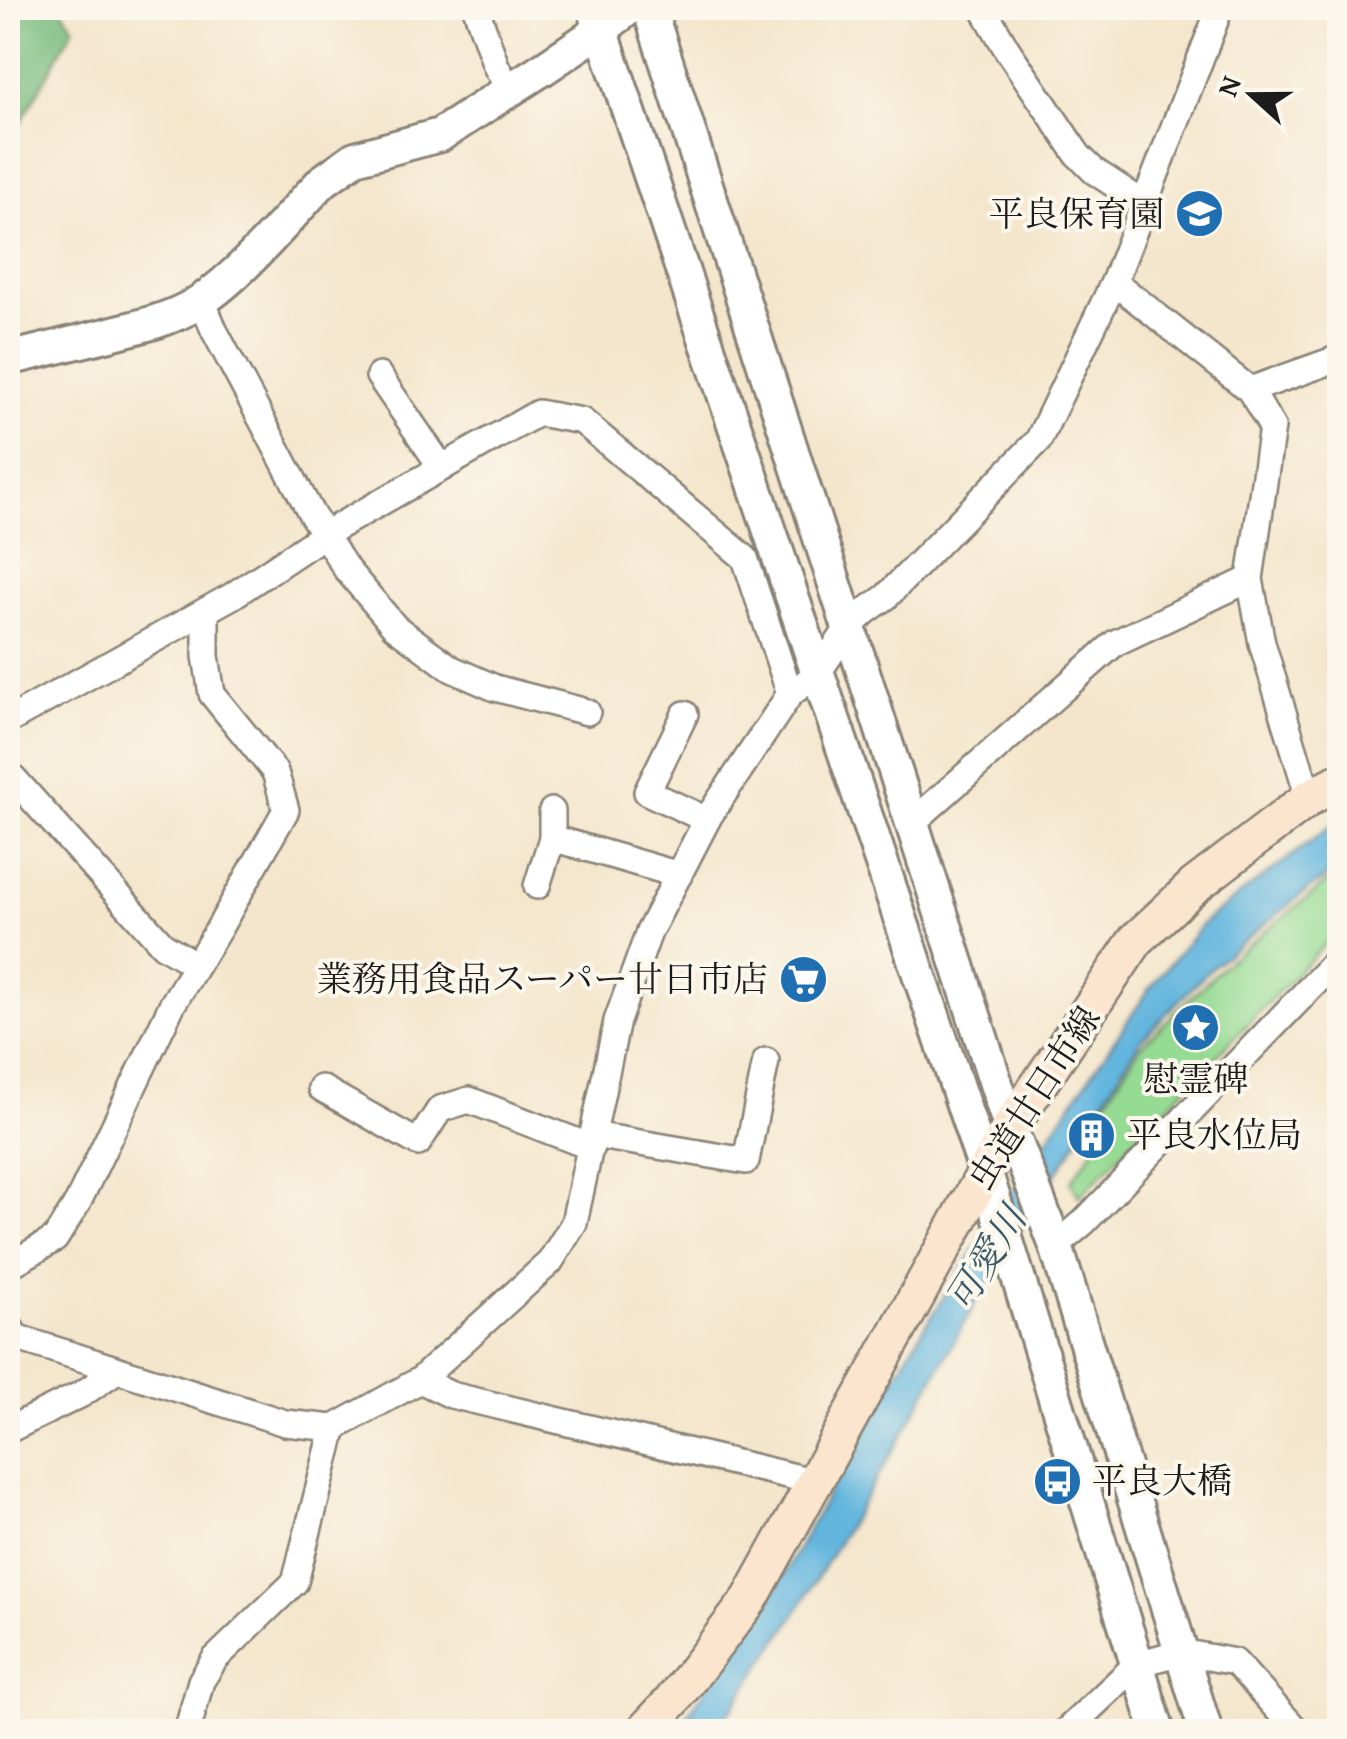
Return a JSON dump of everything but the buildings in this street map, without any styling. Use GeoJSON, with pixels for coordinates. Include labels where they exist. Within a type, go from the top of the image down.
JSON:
{"type":"FeatureCollection","features":[{"type":"Feature","properties":{"kind":"main road","name":"虫道廿日市線"},"geometry":{"type":"LineString","coordinates":[[643,1732],[672,1702],[750,1599],[1136,940],[1194,886],[1324,789]]}},
{"type":"Feature","properties":{"kind":"street"},"geometry":{"type":"LineString","coordinates":[[476,8],[496,66],[510,88]]}},
{"type":"Feature","properties":{"kind":"street"},"geometry":{"type":"LineString","coordinates":[[8,359],[144,326],[170,318],[202,300],[237,272],[338,168],[355,158],[440,135],[510,88],[598,18],[629,8]]}},
{"type":"Feature","properties":{"kind":"street"},"geometry":{"type":"LineString","coordinates":[[649,8],[1016,1143],[1054,1242],[1206,1732]]}},
{"type":"Feature","properties":{"kind":"street"},"geometry":{"type":"LineString","coordinates":[[982,8],[1078,155],[1144,204]]}},
{"type":"Feature","properties":{"kind":"street"},"geometry":{"type":"LineString","coordinates":[[8,1322],[14,1337],[285,1423],[334,1428],[420,1380],[550,1262],[574,1223],[617,1021],[649,932],[707,820],[790,694],[817,674],[849,627],[886,597],[1038,441],[1114,282],[1220,8]]}},
{"type":"Feature","properties":{"kind":"street"},"geometry":{"type":"LineString","coordinates":[[598,18],[990,1186],[1158,1732]]}},
{"type":"Feature","properties":{"kind":"street"},"geometry":{"type":"LineString","coordinates":[[1114,282],[1250,390],[1272,427],[1250,579],[1262,643],[1324,789]]}},
{"type":"Feature","properties":{"kind":"street"},"geometry":{"type":"LineString","coordinates":[[202,300],[312,515],[347,570],[395,627],[452,669],[495,688],[587,712]]}},
{"type":"Feature","properties":{"kind":"street"},"geometry":{"type":"LineString","coordinates":[[1250,390],[1340,360]]}},
{"type":"Feature","properties":{"kind":"street"},"geometry":{"type":"LineString","coordinates":[[379,376],[442,468]]}},
{"type":"Feature","properties":{"kind":"street"},"geometry":{"type":"LineString","coordinates":[[8,721],[206,611],[325,534],[538,413],[582,421],[744,558],[790,694]]}},
{"type":"Feature","properties":{"kind":"street"},"geometry":{"type":"LineString","coordinates":[[912,822],[1115,643],[1250,579]]}},
{"type":"Feature","properties":{"kind":"street"},"geometry":{"type":"LineString","coordinates":[[8,1266],[55,1240],[78,1202],[172,1006],[286,810],[274,772],[212,694],[206,656],[206,611]]}},
{"type":"Feature","properties":{"kind":"street"},"geometry":{"type":"LineString","coordinates":[[685,714],[648,792],[707,820]]}},
{"type":"Feature","properties":{"kind":"street"},"geometry":{"type":"LineString","coordinates":[[8,772],[163,945],[196,965]]}},
{"type":"Feature","properties":{"kind":"street"},"geometry":{"type":"LineString","coordinates":[[537,886],[552,838],[552,811]]}},
{"type":"Feature","properties":{"kind":"street"},"geometry":{"type":"LineString","coordinates":[[552,838],[679,875]]}},
{"type":"Feature","properties":{"kind":"street"},"geometry":{"type":"LineString","coordinates":[[1054,1242],[1084,1222],[1340,957]]}},
{"type":"Feature","properties":{"kind":"street"},"geometry":{"type":"LineString","coordinates":[[321,1088],[418,1143],[440,1109],[469,1100],[592,1141],[746,1161],[766,1061]]}},
{"type":"Feature","properties":{"kind":"street"},"geometry":{"type":"LineString","coordinates":[[8,1430],[82,1394],[116,1370]]}},
{"type":"Feature","properties":{"kind":"street"},"geometry":{"type":"LineString","coordinates":[[420,1380],[451,1395],[816,1482]]}},
{"type":"Feature","properties":{"kind":"street"},"geometry":{"type":"LineString","coordinates":[[187,1732],[200,1681],[215,1658],[295,1582],[334,1428]]}},
{"type":"Feature","properties":{"kind":"street"},"geometry":{"type":"LineString","coordinates":[[1065,1732],[1137,1664],[1181,1652],[1236,1662],[1298,1732]]}},
{"type":"Feature","properties":{"kind":"green space"},"geometry":{"type":"Polygon","coordinates":[[[8,8],[61,8],[74,27],[8,146],[8,8]]]}},
{"type":"Feature","properties":{"kind":"green space"},"geometry":{"type":"Polygon","coordinates":[[[1339,873],[1339,930],[1079,1197],[1071,1182],[1107,1129],[1096,1116],[1141,1046],[1227,962],[1339,873]]]}},
{"type":"Feature","properties":{"kind":"water","name":"可愛川"},"geometry":{"type":"Polygon","coordinates":[[[1339,820],[1339,869],[1213,966],[1140,1041],[978,1298],[902,1436],[795,1615],[717,1731],[673,1732],[772,1596],[919,1336],[1148,991],[1204,922],[1339,820]]]}},
{"type":"Feature","properties":{"kind":"place","name":"平良保育園"},"geometry":{"type":"Point","coordinates":[1199,214]}},
{"type":"Feature","properties":{"kind":"place","name":"業務用食品スーパー廿日市店"},"geometry":{"type":"Point","coordinates":[803,979]}},
{"type":"Feature","properties":{"kind":"place","name":"慰霊碑"},"geometry":{"type":"Point","coordinates":[1196,1027]}},
{"type":"Feature","properties":{"kind":"place","name":"平良水位局"},"geometry":{"type":"Point","coordinates":[1092,1135]}},
{"type":"Feature","properties":{"kind":"place","name":"平良大橋"},"geometry":{"type":"Point","coordinates":[1057,1481]}}]}
